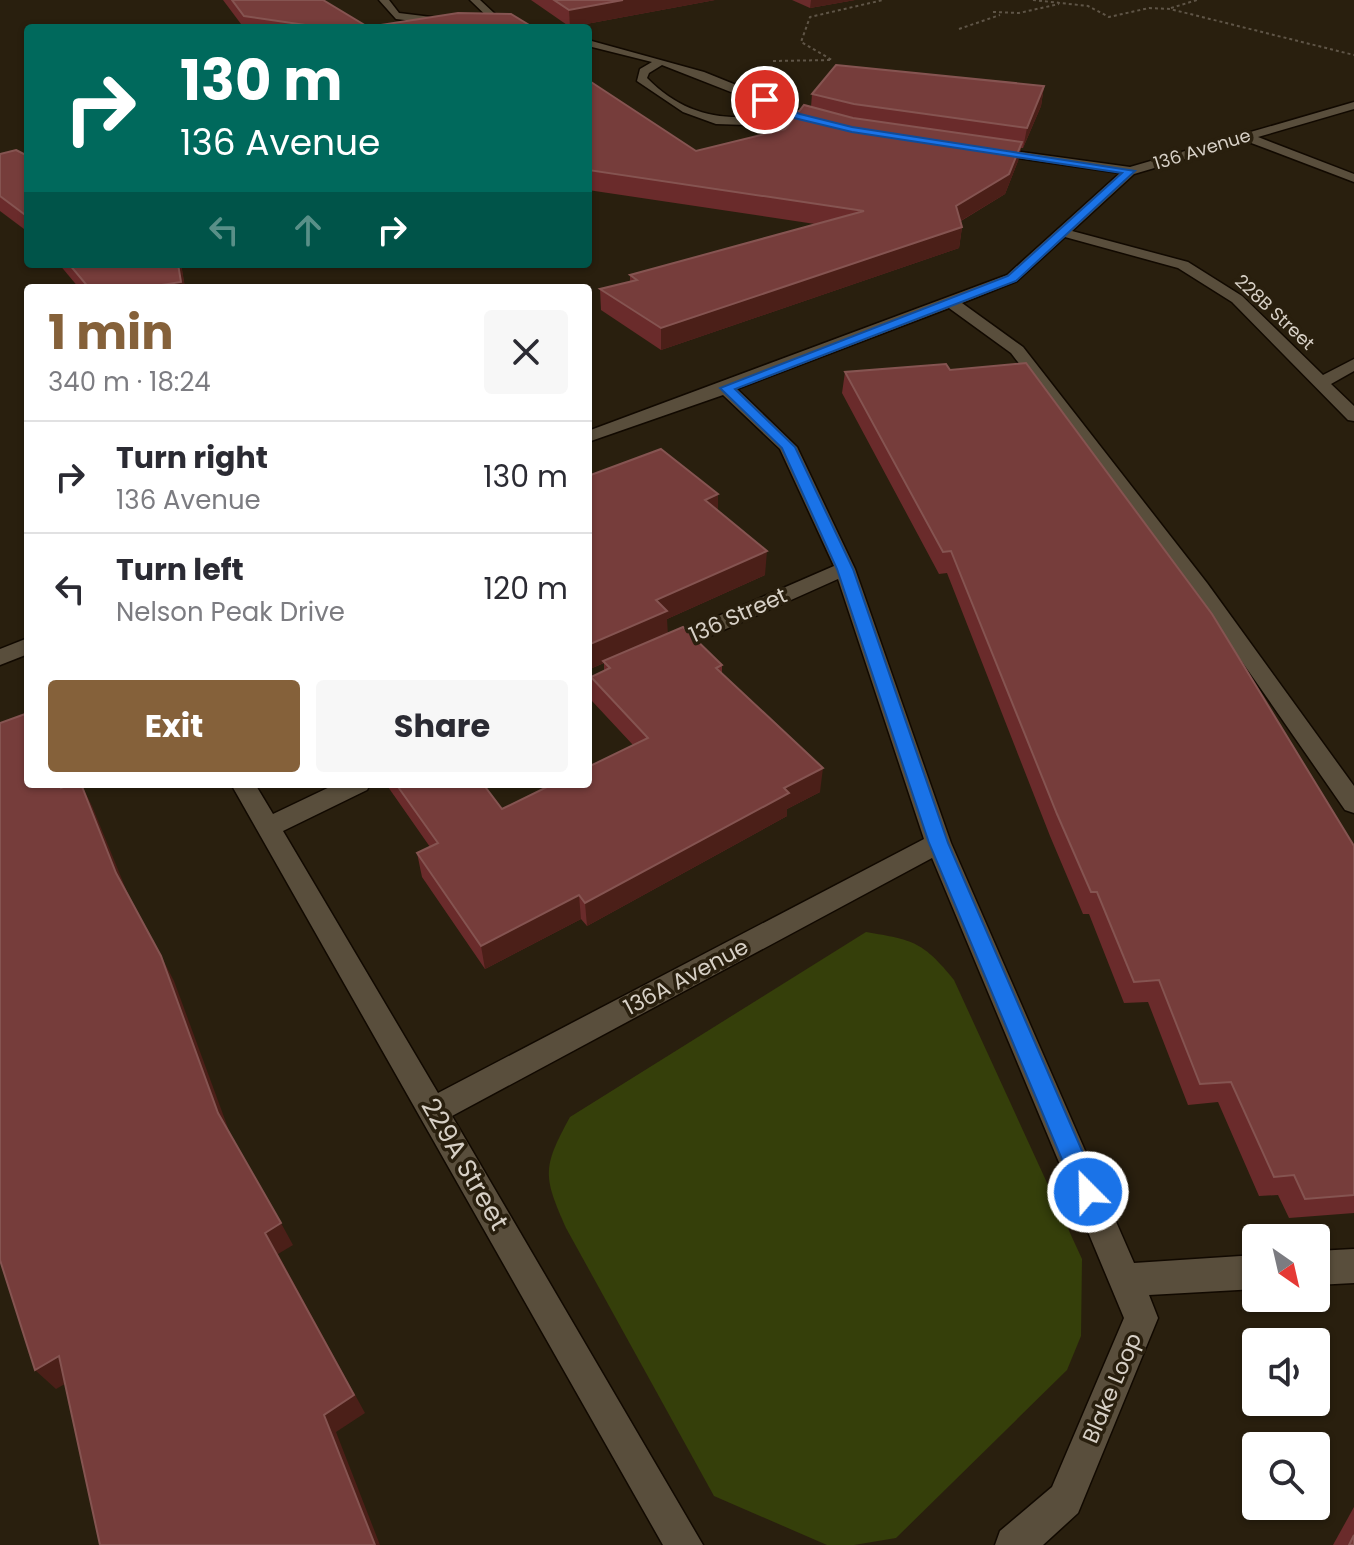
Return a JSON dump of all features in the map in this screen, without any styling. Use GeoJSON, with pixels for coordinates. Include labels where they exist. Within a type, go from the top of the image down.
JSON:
{"type":"FeatureCollection","features":[{"type":"Feature","properties":{"kind":"street"},"geometry":{"type":"LineString","coordinates":[[384,0],[396,16],[464,24]]}},
{"type":"Feature","properties":{"kind":"street"},"geometry":{"type":"LineString","coordinates":[[475,0],[501,24]]}},
{"type":"Feature","properties":{"kind":"street"},"geometry":{"type":"LineString","coordinates":[[592,44],[662,61],[791,113],[838,126]]}},
{"type":"Feature","properties":{"kind":"street"},"geometry":{"type":"LineString","coordinates":[[662,61],[644,71],[641,79],[649,87],[712,123],[740,125],[791,113]]}},
{"type":"Feature","properties":{"kind":"street","name":"136 Avenue"},"geometry":{"type":"LineString","coordinates":[[592,436],[726,388],[1012,278],[1130,171],[1354,105]]}},
{"type":"Feature","properties":{"kind":"street"},"geometry":{"type":"LineString","coordinates":[[1244,136],[1354,178]]}},
{"type":"Feature","properties":{"kind":"street"},"geometry":{"type":"LineString","coordinates":[[977,148],[1130,171]]}},
{"type":"Feature","properties":{"kind":"street","name":"228B Street"},"geometry":{"type":"LineString","coordinates":[[1064,233],[1183,265],[1237,299],[1354,416]]}},
{"type":"Feature","properties":{"kind":"street"},"geometry":{"type":"LineString","coordinates":[[951,302],[1017,350],[1200,587],[1354,804]]}},
{"type":"Feature","properties":{"kind":"street"},"geometry":{"type":"LineString","coordinates":[[1321,383],[1354,364]]}},
{"type":"Feature","properties":{"kind":"street","name":"Blake Loop"},"geometry":{"type":"LineString","coordinates":[[726,388],[788,447],[845,569],[938,843],[1141,1318],[1065,1500],[1014,1545]]}},
{"type":"Feature","properties":{"kind":"street","name":"136 Street"},"geometry":{"type":"LineString","coordinates":[[643,657],[845,569]]}},
{"type":"Feature","properties":{"kind":"street"},"geometry":{"type":"LineString","coordinates":[[0,658],[24,647]]}},
{"type":"Feature","properties":{"kind":"street","name":"229A Street"},"geometry":{"type":"LineString","coordinates":[[245,788],[684,1545]]}},
{"type":"Feature","properties":{"kind":"street"},"geometry":{"type":"LineString","coordinates":[[267,828],[350,788]]}},
{"type":"Feature","properties":{"kind":"street","name":"136A Avenue"},"geometry":{"type":"LineString","coordinates":[[434,1110],[938,843]]}},
{"type":"Feature","properties":{"kind":"street"},"geometry":{"type":"LineString","coordinates":[[1330,1267],[1354,1266]]}},
{"type":"Feature","properties":{"kind":"street"},"geometry":{"type":"LineString","coordinates":[[1125,1280],[1242,1273]]}},
{"type":"Feature","properties":{"kind":"path"},"geometry":{"type":"LineString","coordinates":[[764,60],[829,61],[831,58],[801,42],[810,17],[883,0]]}},
{"type":"Feature","properties":{"kind":"path"},"geometry":{"type":"LineString","coordinates":[[1033,0],[1067,1],[1088,6],[1109,17],[1149,8],[1170,9],[1354,55]]}},
{"type":"Feature","properties":{"kind":"path"},"geometry":{"type":"LineString","coordinates":[[1170,9],[1197,0]]}},
{"type":"Feature","properties":{"kind":"path"},"geometry":{"type":"LineString","coordinates":[[959,29],[968,23],[1067,1]]}},
{"type":"Feature","properties":{"kind":"path"},"geometry":{"type":"LineString","coordinates":[[993,12],[1005,14]]}},
{"type":"Feature","properties":{"kind":"green space"},"geometry":{"type":"Polygon","coordinates":[[[866,932],[916,945],[934,958],[954,980],[1082,1259],[1081,1336],[1067,1370],[896,1538],[854,1545],[827,1545],[714,1496],[566,1228],[553,1196],[549,1172],[554,1149],[570,1117],[866,932]]]}},
{"type":"Feature","properties":{"kind":"building"},"geometry":{"type":"Polygon","coordinates":[[[232,0],[323,0],[363,24],[299,24],[244,16],[232,0]]]}},
{"type":"Feature","properties":{"kind":"building"},"geometry":{"type":"Polygon","coordinates":[[[554,0],[623,0],[569,10],[554,0]]]}},
{"type":"Feature","properties":{"kind":"building"},"geometry":{"type":"Polygon","coordinates":[[[458,13],[511,14],[527,24],[387,24],[458,13]]]}},
{"type":"Feature","properties":{"kind":"building"},"geometry":{"type":"Polygon","coordinates":[[[836,65],[1044,86],[1027,128],[854,104],[812,94],[836,65]]]}},
{"type":"Feature","properties":{"kind":"building"},"geometry":{"type":"Polygon","coordinates":[[[592,83],[696,151],[785,129],[804,105],[853,118],[1022,142],[1009,174],[956,206],[962,227],[661,328],[600,289],[637,280],[630,275],[864,211],[592,171],[592,83]]]}},
{"type":"Feature","properties":{"kind":"building"},"geometry":{"type":"Polygon","coordinates":[[[16,150],[24,154],[24,214],[0,196],[0,154],[16,150]]]}},
{"type":"Feature","properties":{"kind":"building"},"geometry":{"type":"Polygon","coordinates":[[[72,268],[179,268],[181,282],[168,284],[86,284],[72,268]]]}},
{"type":"Feature","properties":{"kind":"building"},"geometry":{"type":"Polygon","coordinates":[[[1026,363],[1212,614],[1354,846],[1354,1195],[1305,1199],[1294,1175],[1274,1177],[1231,1082],[1200,1084],[1159,980],[1134,982],[1097,892],[1091,892],[1057,814],[951,551],[943,552],[845,372],[946,364],[950,370],[1026,363]]]}},
{"type":"Feature","properties":{"kind":"building"},"geometry":{"type":"Polygon","coordinates":[[[661,449],[718,494],[705,500],[767,551],[656,600],[667,611],[592,643],[592,475],[661,449]]]}},
{"type":"Feature","properties":{"kind":"building"},"geometry":{"type":"Polygon","coordinates":[[[683,627],[722,665],[716,668],[823,768],[784,788],[789,793],[585,903],[579,895],[481,946],[417,853],[438,843],[399,788],[486,788],[502,809],[545,788],[592,788],[592,765],[648,738],[592,678],[610,668],[603,661],[683,627]]]}},
{"type":"Feature","properties":{"kind":"building"},"geometry":{"type":"Polygon","coordinates":[[[24,714],[24,788],[83,788],[116,873],[161,956],[218,1113],[281,1223],[265,1233],[354,1395],[324,1415],[375,1545],[100,1545],[59,1356],[35,1370],[0,1260],[0,723],[24,714]]]}},
{"type":"Feature","properties":{"kind":"route"},"geometry":{"type":"LineString","coordinates":[[765,100],[797,116],[852,130],[1130,171],[1012,278],[726,388],[788,447],[845,569],[938,843],[1088,1192]]}}]}
